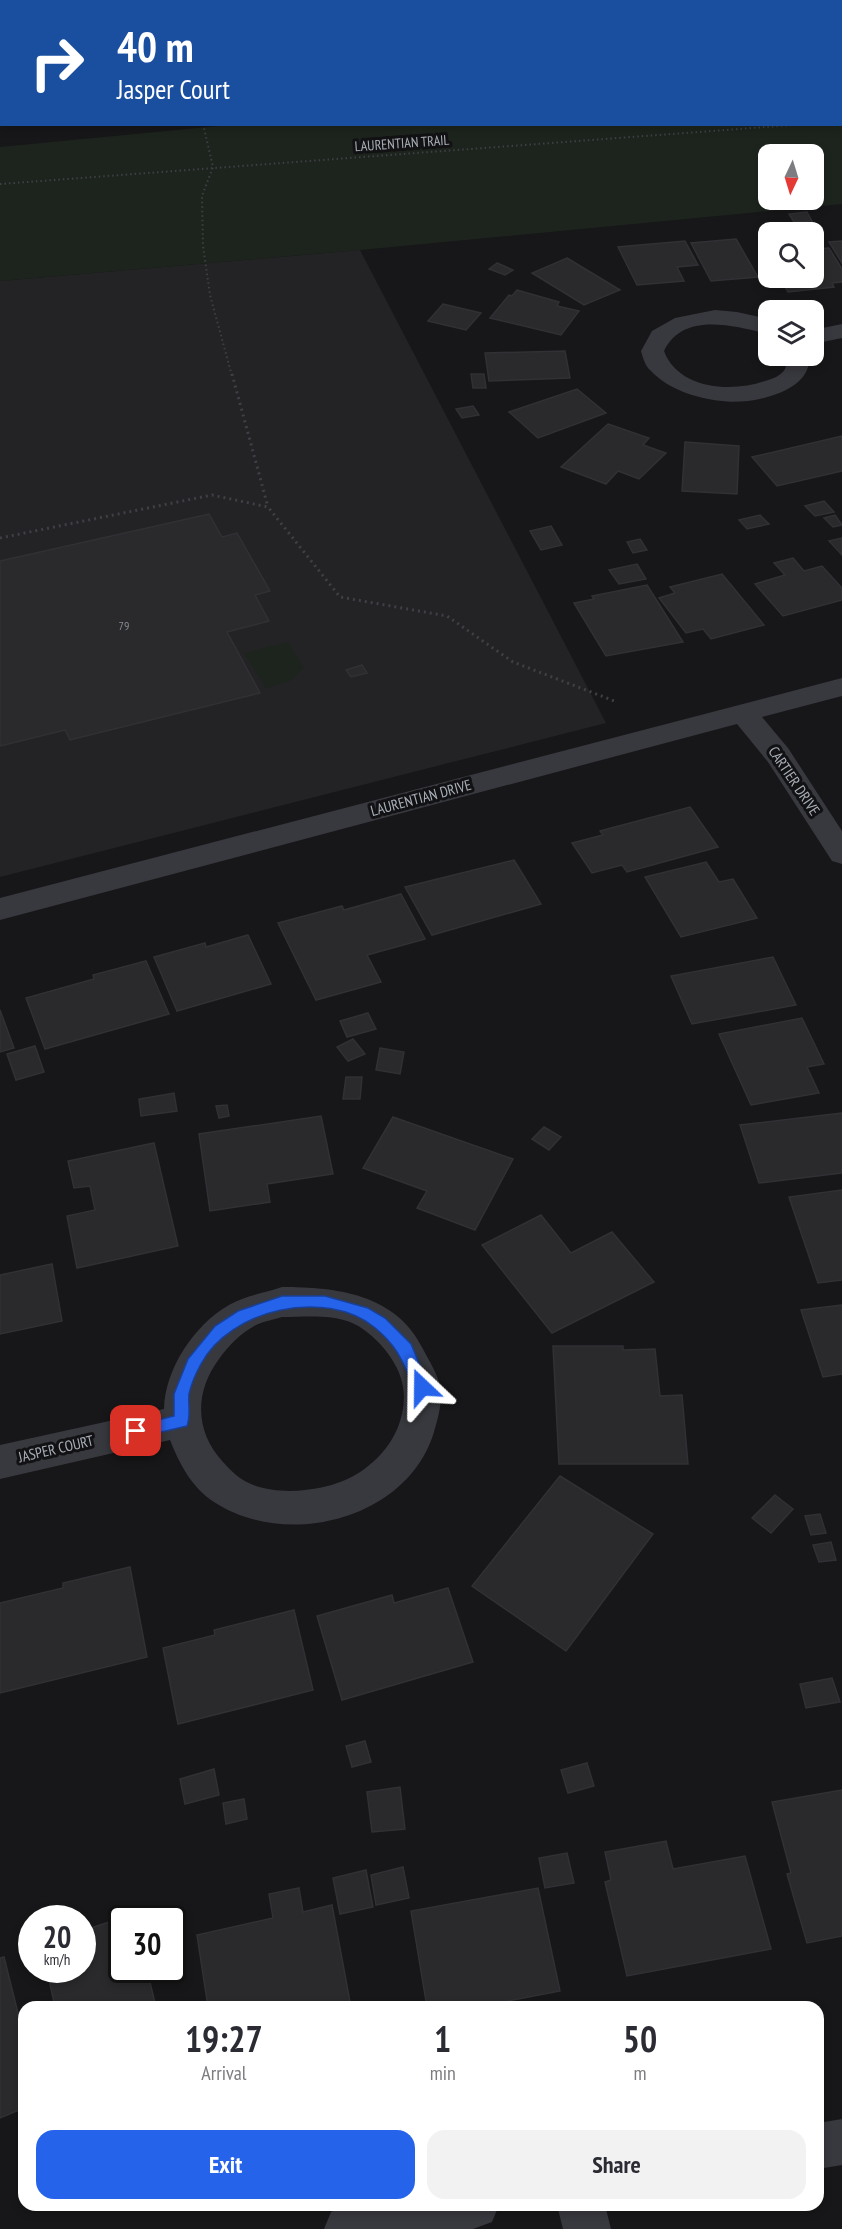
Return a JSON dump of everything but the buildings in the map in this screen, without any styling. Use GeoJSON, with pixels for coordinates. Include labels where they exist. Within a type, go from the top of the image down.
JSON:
{"type":"FeatureCollection","features":[{"type":"Feature","properties":{"kind":"street"},"geometry":{"type":"LineString","coordinates":[[758,324],[738,318],[713,317],[693,320],[673,327],[656,340],[653,354],[656,365],[669,378],[691,389],[716,395],[745,395],[768,390],[792,377],[798,366]]}},
{"type":"Feature","properties":{"kind":"street"},"geometry":{"type":"LineString","coordinates":[[824,335],[842,331]]}},
{"type":"Feature","properties":{"kind":"street","name":"LAURENTIAN DRIVE"},"geometry":{"type":"LineString","coordinates":[[0,909],[842,687]]}},
{"type":"Feature","properties":{"kind":"street","name":"CARTIER DRIVE"},"geometry":{"type":"LineString","coordinates":[[742,712],[778,755],[842,854]]}},
{"type":"Feature","properties":{"kind":"street"},"geometry":{"type":"LineString","coordinates":[[282,1302],[325,1302],[363,1312],[380,1323],[406,1349],[422,1387],[420,1423],[413,1442],[389,1474],[357,1496],[315,1508],[278,1508],[238,1496],[220,1485],[194,1456],[181,1421],[182,1394],[195,1359],[220,1331],[243,1315],[282,1302]]}},
{"type":"Feature","properties":{"kind":"street","name":"JASPER COURT"},"geometry":{"type":"LineString","coordinates":[[0,1462],[181,1421]]}},
{"type":"Feature","properties":{"kind":"street"},"geometry":{"type":"LineString","coordinates":[[824,2145],[842,2142]]}},
{"type":"Feature","properties":{"kind":"street"},"geometry":{"type":"LineString","coordinates":[[348,2229],[443,2211]]}},
{"type":"Feature","properties":{"kind":"street"},"geometry":{"type":"LineString","coordinates":[[582,2211],[587,2229]]}},
{"type":"Feature","properties":{"kind":"path"},"geometry":{"type":"LineString","coordinates":[[203,126],[213,167],[202,196],[203,246],[210,295],[268,507],[340,597],[447,616],[513,662],[617,702]]}},
{"type":"Feature","properties":{"kind":"path","name":"LAURENTIAN TRAIL"},"geometry":{"type":"LineString","coordinates":[[0,184],[778,126]]}},
{"type":"Feature","properties":{"kind":"path"},"geometry":{"type":"LineString","coordinates":[[0,538],[212,495],[268,507]]}},
{"type":"Feature","properties":{"kind":"shaded area"},"geometry":{"type":"Polygon","coordinates":[[[218,126],[842,126],[842,204],[824,206],[824,144],[758,144],[758,210],[779,210],[0,281],[0,147],[218,126]]]}},
{"type":"Feature","properties":{"kind":"shaded area"},"geometry":{"type":"Polygon","coordinates":[[[360,250],[606,723],[0,877],[0,281],[360,250]]]}},
{"type":"Feature","properties":{"kind":"shaded area"},"geometry":{"type":"Polygon","coordinates":[[[288,642],[304,668],[290,681],[266,688],[244,653],[288,642]]]}},
{"type":"Feature","properties":{"kind":"route"},"geometry":{"type":"LineString","coordinates":[[136,1431],[181,1421],[182,1394],[195,1359],[220,1331],[243,1315],[282,1302],[325,1302],[363,1312],[380,1323],[406,1349],[422,1387]]}}]}
